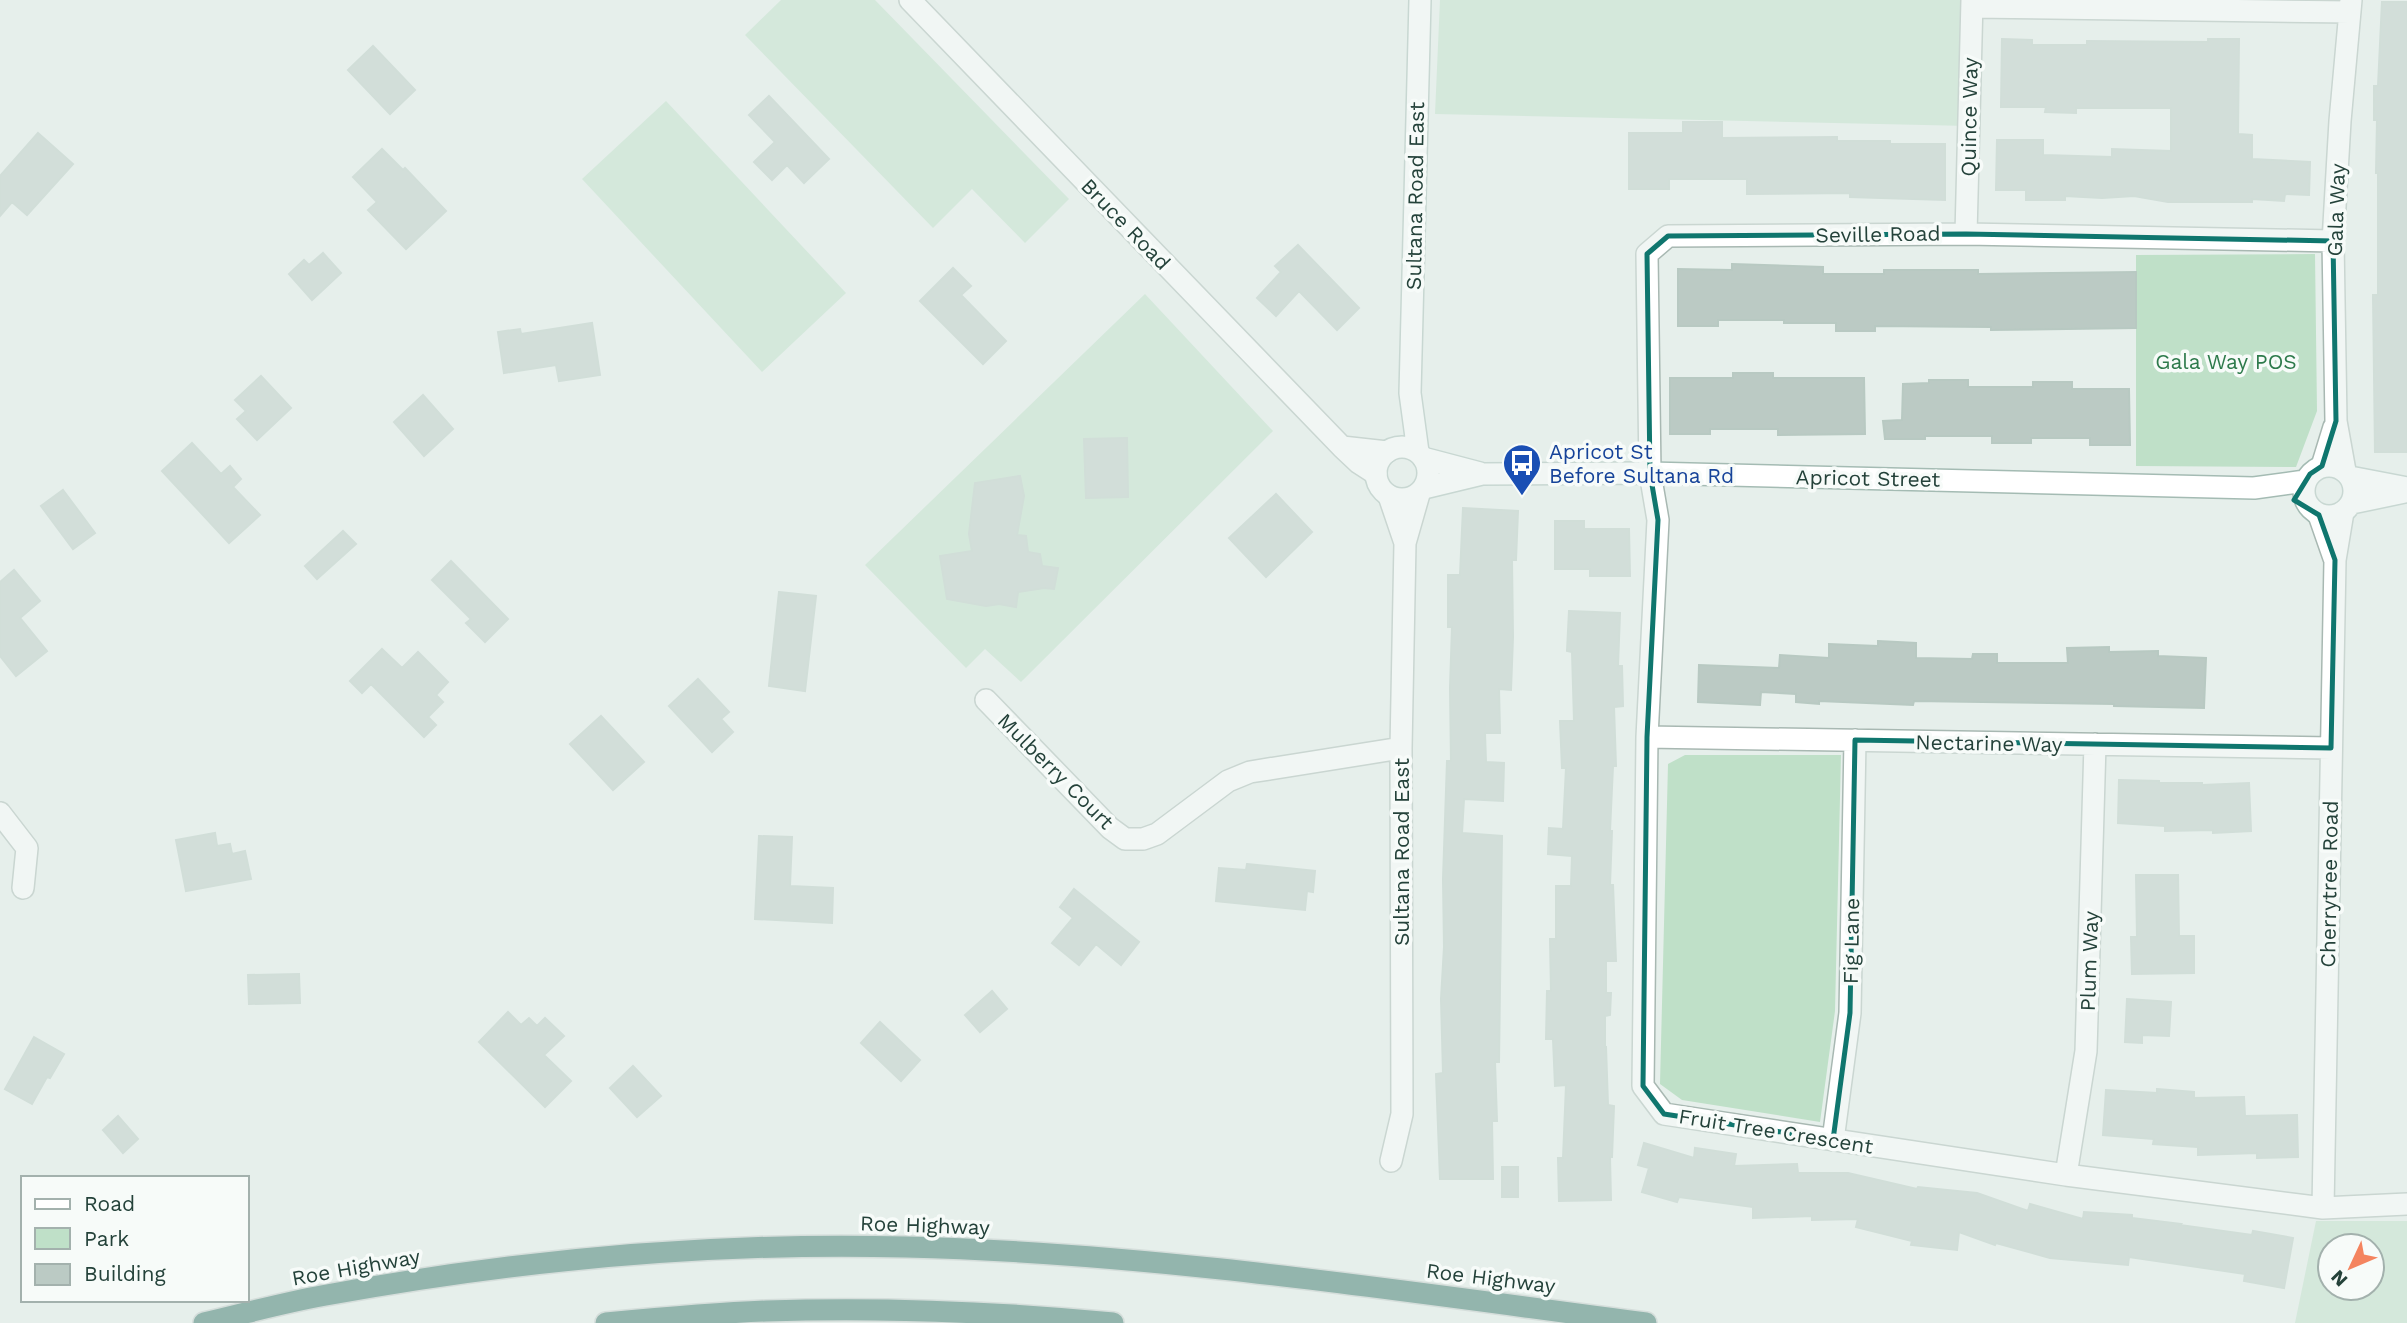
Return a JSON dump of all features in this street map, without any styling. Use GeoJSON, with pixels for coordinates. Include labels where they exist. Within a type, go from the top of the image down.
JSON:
{"type":"FeatureCollection","features":[{"type":"Feature","properties":{"kind":"highway","name":"Roe Highway"},"geometry":{"type":"LineString","coordinates":[[204,1323],[331,1294],[484,1271],[638,1254],[775,1248],[892,1247],[1046,1253],[1190,1265],[1646,1323]]}},
{"type":"Feature","properties":{"kind":"highway"},"geometry":{"type":"LineString","coordinates":[[606,1323],[765,1311],[902,1311],[1039,1316],[1113,1323]]}},
{"type":"Feature","properties":{"kind":"street","name":"Bruce Road"},"geometry":{"type":"LineString","coordinates":[[910,0],[1342,447],[1376,474]]}},
{"type":"Feature","properties":{"kind":"street","name":"Sultana Road East"},"geometry":{"type":"LineString","coordinates":[[1420,0],[1410,393],[1420,455]]}},
{"type":"Feature","properties":{"kind":"street"},"geometry":{"type":"LineString","coordinates":[[1972,4],[2350,6]]}},
{"type":"Feature","properties":{"kind":"street","name":"Quince Way"},"geometry":{"type":"LineString","coordinates":[[1966,234],[1972,4]]}},
{"type":"Feature","properties":{"kind":"street","name":"Gala Way"},"geometry":{"type":"LineString","coordinates":[[2348,474],[2336,421],[2333,241],[2350,6]]}},
{"type":"Feature","properties":{"kind":"street","name":"Seville Road"},"geometry":{"type":"LineString","coordinates":[[1650,473],[1647,254],[1668,236],[1966,234],[2333,241]]}},
{"type":"Feature","properties":{"kind":"street","name":"Sultana Road East"},"geometry":{"type":"LineString","coordinates":[[1390,450],[1410,393]]}},
{"type":"Feature","properties":{"kind":"street","name":"Gala Way"},"geometry":{"type":"LineString","coordinates":[[2322,466],[2336,421]]}},
{"type":"Feature","properties":{"kind":"street"},"geometry":{"type":"LineString","coordinates":[[1342,447],[1390,450],[1405,447],[1420,455],[1427,470],[1427,482],[1421,491],[1401,499],[1389,496],[1382,490],[1376,474],[1381,458],[1390,450]]}},
{"type":"Feature","properties":{"kind":"street","name":"Apricot Street"},"geometry":{"type":"LineString","coordinates":[[1420,455],[1482,474]]}},
{"type":"Feature","properties":{"kind":"street"},"geometry":{"type":"LineString","coordinates":[[2322,466],[2335,467],[2348,474],[2407,490],[2348,507],[2335,516],[2313,510],[2303,488],[2309,474],[2322,466]]}},
{"type":"Feature","properties":{"kind":"street","name":"Apricot Street"},"geometry":{"type":"LineString","coordinates":[[1421,491],[1482,474],[1650,473],[2254,488],[2305,481]]}},
{"type":"Feature","properties":{"kind":"street","name":"Fruit Tree Crescent"},"geometry":{"type":"LineString","coordinates":[[1650,473],[1658,520],[1647,737],[1643,1086],[1664,1114],[2066,1175],[2323,1208],[2407,1204]]}},
{"type":"Feature","properties":{"kind":"street"},"geometry":{"type":"LineString","coordinates":[[2348,474],[2354,493],[2348,507]]}},
{"type":"Feature","properties":{"kind":"street","name":"Apricot Street"},"geometry":{"type":"LineString","coordinates":[[2254,488],[2313,510]]}},
{"type":"Feature","properties":{"kind":"street","name":"Sultana Road East"},"geometry":{"type":"LineString","coordinates":[[1391,1161],[1402,1114],[1401,748],[1405,543],[1421,491]]}},
{"type":"Feature","properties":{"kind":"street","name":"Sultana Road East"},"geometry":{"type":"LineString","coordinates":[[1389,496],[1405,543]]}},
{"type":"Feature","properties":{"kind":"street","name":"Cherrytree Road"},"geometry":{"type":"LineString","coordinates":[[2323,1208],[2334,560],[2348,507]]}},
{"type":"Feature","properties":{"kind":"street","name":"Cherrytree Road"},"geometry":{"type":"LineString","coordinates":[[2313,510],[2334,560]]}},
{"type":"Feature","properties":{"kind":"street","name":"Mulberry Court"},"geometry":{"type":"LineString","coordinates":[[986,700],[1110,828],[1125,839],[1143,839],[1157,834],[1228,780],[1250,772],[1401,748]]}},
{"type":"Feature","properties":{"kind":"street","name":"Nectarine Way"},"geometry":{"type":"LineString","coordinates":[[1647,737],[2331,748]]}},
{"type":"Feature","properties":{"kind":"street","name":"Fig Lane"},"geometry":{"type":"LineString","coordinates":[[1833,1140],[1850,1013],[1855,740]]}},
{"type":"Feature","properties":{"kind":"street","name":"Plum Way"},"geometry":{"type":"LineString","coordinates":[[2066,1175],[2087,1051],[2095,744]]}},
{"type":"Feature","properties":{"kind":"street"},"geometry":{"type":"LineString","coordinates":[[0,813],[27,848],[23,888]]}},
{"type":"Feature","properties":{"kind":"highlighted area"},"geometry":{"type":"Polygon","coordinates":[[[1966,234],[2333,241],[2336,421],[2322,466],[2310,474],[2294,500],[2319,515],[2335,560],[2331,748],[1855,740],[1850,1013],[1833,1140],[1664,1114],[1643,1086],[1647,737],[1658,520],[1650,473],[1647,254],[1668,236],[1966,234]]]}},
{"type":"Feature","properties":{"kind":"green space"},"geometry":{"type":"Polygon","coordinates":[[[781,0],[875,0],[1069,199],[1025,243],[972,189],[933,228],[745,35],[781,0]]]}},
{"type":"Feature","properties":{"kind":"green space"},"geometry":{"type":"Polygon","coordinates":[[[1440,0],[1973,0],[1969,126],[1435,114],[1440,0]]]}},
{"type":"Feature","properties":{"kind":"green space"},"geometry":{"type":"Polygon","coordinates":[[[666,101],[846,293],[762,372],[582,179],[666,101]]]}},
{"type":"Feature","properties":{"kind":"green space","name":"Gala Way POS"},"geometry":{"type":"Polygon","coordinates":[[[2315,254],[2317,411],[2296,467],[2136,466],[2136,255],[2315,254]]]}},
{"type":"Feature","properties":{"kind":"green space"},"geometry":{"type":"Polygon","coordinates":[[[1145,294],[1273,431],[1021,682],[985,649],[966,668],[865,565],[1145,294]]]}},
{"type":"Feature","properties":{"kind":"green space"},"geometry":{"type":"Polygon","coordinates":[[[1685,755],[1841,755],[1835,1011],[1820,1122],[1682,1100],[1660,1084],[1668,764],[1685,755]]]}},
{"type":"Feature","properties":{"kind":"green space"},"geometry":{"type":"Polygon","coordinates":[[[2316,1221],[2407,1221],[2407,1323],[2295,1323],[2316,1221]]]}},
{"type":"Feature","properties":{"kind":"building"},"geometry":{"type":"Polygon","coordinates":[[[2382,2],[2407,2],[2407,452],[2375,452],[2373,295],[2378,295],[2378,173],[2374,86],[2378,86],[2382,2]]]}},
{"type":"Feature","properties":{"kind":"building"},"geometry":{"type":"Polygon","coordinates":[[[2002,39],[2032,40],[2032,45],[2087,45],[2087,41],[2208,42],[2208,39],[2239,39],[2238,134],[2252,135],[2252,159],[2310,162],[2309,195],[2285,194],[2284,201],[2252,199],[2252,202],[2168,202],[2134,196],[2065,196],[2065,200],[2026,200],[2026,190],[1996,190],[1997,140],[2043,140],[2043,155],[2112,157],[2112,149],[2171,151],[2171,108],[2076,108],[2076,113],[2045,112],[2046,107],[2001,107],[2002,39]]]}},
{"type":"Feature","properties":{"kind":"building"},"geometry":{"type":"Polygon","coordinates":[[[373,46],[415,90],[390,114],[348,70],[373,46]]]}},
{"type":"Feature","properties":{"kind":"building"},"geometry":{"type":"Polygon","coordinates":[[[769,96],[829,159],[804,183],[787,165],[772,180],[754,162],[775,142],[749,115],[769,96]]]}},
{"type":"Feature","properties":{"kind":"building"},"geometry":{"type":"Polygon","coordinates":[[[1683,122],[1722,122],[1722,138],[1837,137],[1837,141],[1945,144],[1945,200],[1850,197],[1850,193],[1747,194],[1747,179],[1669,179],[1669,189],[1629,189],[1629,133],[1683,133],[1683,122]]]}},
{"type":"Feature","properties":{"kind":"building"},"geometry":{"type":"Polygon","coordinates":[[[38,133],[73,164],[27,215],[12,202],[0,216],[0,176],[38,133]]]}},
{"type":"Feature","properties":{"kind":"building"},"geometry":{"type":"Polygon","coordinates":[[[382,149],[403,170],[405,168],[446,211],[406,249],[368,210],[377,202],[353,177],[382,149]]]}},
{"type":"Feature","properties":{"kind":"building"},"geometry":{"type":"Polygon","coordinates":[[[1298,245],[1359,308],[1337,330],[1299,291],[1276,316],[1257,298],[1281,272],[1275,266],[1298,245]]]}},
{"type":"Feature","properties":{"kind":"building"},"geometry":{"type":"Polygon","coordinates":[[[323,253],[341,273],[312,300],[289,274],[304,260],[309,265],[323,253]]]}},
{"type":"Feature","properties":{"kind":"building"},"geometry":{"type":"Polygon","coordinates":[[[1732,264],[1823,267],[1823,274],[1884,274],[1884,270],[1978,270],[1978,274],[2136,272],[2136,328],[1991,330],[1991,327],[1875,326],[1875,331],[1836,331],[1836,323],[1784,323],[1784,320],[1718,320],[1718,326],[1678,326],[1678,269],[1732,270],[1732,264]]]}},
{"type":"Feature","properties":{"kind":"building"},"geometry":{"type":"Polygon","coordinates":[[[953,268],[971,286],[961,295],[1006,341],[983,364],[920,301],[953,268]]]}},
{"type":"Feature","properties":{"kind":"building"},"geometry":{"type":"Polygon","coordinates":[[[592,323],[600,375],[559,381],[556,365],[504,373],[498,332],[520,329],[521,334],[592,323]]]}},
{"type":"Feature","properties":{"kind":"building"},"geometry":{"type":"Polygon","coordinates":[[[1733,373],[1773,373],[1773,378],[1864,378],[1865,434],[1778,435],[1778,429],[1710,429],[1710,434],[1670,434],[1670,378],[1733,378],[1733,373]]]}},
{"type":"Feature","properties":{"kind":"building"},"geometry":{"type":"Polygon","coordinates":[[[261,376],[291,408],[257,440],[237,419],[246,411],[235,400],[261,376]]]}},
{"type":"Feature","properties":{"kind":"building"},"geometry":{"type":"Polygon","coordinates":[[[1929,380],[1968,380],[1968,387],[2033,387],[2033,382],[2072,382],[2072,389],[2129,389],[2130,445],[2090,445],[2090,438],[2031,438],[2031,443],[1992,443],[1992,436],[1885,439],[1883,421],[1902,420],[1903,384],[1929,383],[1929,380]]]}},
{"type":"Feature","properties":{"kind":"building"},"geometry":{"type":"Polygon","coordinates":[[[423,395],[453,429],[424,456],[394,422],[423,395]]]}},
{"type":"Feature","properties":{"kind":"building"},"geometry":{"type":"Polygon","coordinates":[[[1127,438],[1128,497],[1086,498],[1084,439],[1127,438]]]}},
{"type":"Feature","properties":{"kind":"building"},"geometry":{"type":"Polygon","coordinates":[[[192,443],[221,474],[230,466],[241,479],[233,487],[260,515],[229,543],[162,471],[192,443]]]}},
{"type":"Feature","properties":{"kind":"building"},"geometry":{"type":"Polygon","coordinates":[[[1020,476],[1024,496],[1017,535],[1026,536],[1028,552],[1040,554],[1042,566],[1058,568],[1054,589],[1018,592],[1016,607],[999,604],[986,606],[947,599],[940,556],[972,551],[969,534],[975,483],[1020,476]]]}},
{"type":"Feature","properties":{"kind":"building"},"geometry":{"type":"Polygon","coordinates":[[[63,490],[95,533],[73,549],[41,506],[63,490]]]}},
{"type":"Feature","properties":{"kind":"building"},"geometry":{"type":"Polygon","coordinates":[[[1276,494],[1312,532],[1266,577],[1229,538],[1276,494]]]}},
{"type":"Feature","properties":{"kind":"building"},"geometry":{"type":"Polygon","coordinates":[[[1463,508],[1518,511],[1516,560],[1512,560],[1511,690],[1499,689],[1500,733],[1485,733],[1486,762],[1504,763],[1503,801],[1464,799],[1462,833],[1502,836],[1499,1062],[1495,1062],[1497,1121],[1492,1121],[1493,1179],[1440,1179],[1436,1074],[1443,1073],[1443,879],[1447,761],[1451,761],[1452,627],[1448,627],[1448,575],[1460,575],[1463,508]]]}},
{"type":"Feature","properties":{"kind":"building"},"geometry":{"type":"Polygon","coordinates":[[[1555,521],[1584,521],[1584,529],[1629,529],[1630,576],[1590,576],[1590,569],[1555,569],[1555,521]]]}},
{"type":"Feature","properties":{"kind":"building"},"geometry":{"type":"Polygon","coordinates":[[[343,531],[356,544],[317,579],[305,566],[343,531]]]}},
{"type":"Feature","properties":{"kind":"building"},"geometry":{"type":"Polygon","coordinates":[[[451,561],[508,619],[485,642],[466,623],[471,619],[432,580],[451,561]]]}},
{"type":"Feature","properties":{"kind":"building"},"geometry":{"type":"Polygon","coordinates":[[[14,570],[40,601],[20,618],[47,651],[16,676],[0,656],[0,582],[14,570]]]}},
{"type":"Feature","properties":{"kind":"building"},"geometry":{"type":"Polygon","coordinates":[[[779,592],[816,596],[805,691],[769,686],[779,592]]]}},
{"type":"Feature","properties":{"kind":"building"},"geometry":{"type":"Polygon","coordinates":[[[1569,611],[1620,613],[1618,666],[1622,666],[1623,706],[1614,707],[1616,766],[1613,766],[1610,831],[1610,885],[1613,885],[1616,961],[1606,961],[1606,993],[1611,993],[1610,1015],[1605,1016],[1608,1105],[1614,1106],[1610,1157],[1611,1200],[1559,1201],[1558,1158],[1563,1158],[1566,1085],[1555,1086],[1553,1039],[1546,1039],[1547,991],[1551,991],[1550,939],[1556,939],[1556,886],[1571,886],[1572,856],[1548,854],[1549,828],[1563,829],[1566,768],[1562,768],[1560,721],[1574,721],[1572,652],[1567,651],[1569,611]]]}},
{"type":"Feature","properties":{"kind":"building"},"geometry":{"type":"Polygon","coordinates":[[[1878,641],[1916,643],[1916,658],[1972,659],[1973,654],[1997,654],[1997,663],[2068,663],[2067,648],[2109,647],[2109,652],[2158,651],[2158,656],[2206,658],[2204,708],[1914,701],[1913,705],[1819,701],[1819,704],[1796,702],[1796,694],[1761,692],[1760,705],[1698,702],[1699,665],[1779,668],[1780,655],[1829,658],[1829,644],[1878,646],[1878,641]]]}},
{"type":"Feature","properties":{"kind":"building"},"geometry":{"type":"Polygon","coordinates":[[[382,649],[402,668],[418,652],[448,682],[436,695],[443,702],[428,717],[436,725],[424,737],[371,684],[362,693],[350,681],[382,649]]]}},
{"type":"Feature","properties":{"kind":"building"},"geometry":{"type":"Polygon","coordinates":[[[698,679],[729,712],[721,719],[733,732],[712,752],[669,706],[698,679]]]}},
{"type":"Feature","properties":{"kind":"building"},"geometry":{"type":"Polygon","coordinates":[[[601,716],[644,762],[613,790],[570,744],[601,716]]]}},
{"type":"Feature","properties":{"kind":"building"},"geometry":{"type":"Polygon","coordinates":[[[2119,780],[2202,785],[2249,783],[2251,831],[2165,831],[2165,826],[2118,823],[2119,780]]]}},
{"type":"Feature","properties":{"kind":"building"},"geometry":{"type":"Polygon","coordinates":[[[215,833],[217,846],[230,844],[232,854],[245,851],[251,879],[186,891],[176,840],[215,833]]]}},
{"type":"Feature","properties":{"kind":"building"},"geometry":{"type":"Polygon","coordinates":[[[759,836],[792,837],[790,886],[833,888],[832,923],[755,919],[759,836]]]}},
{"type":"Feature","properties":{"kind":"building"},"geometry":{"type":"Polygon","coordinates":[[[1247,864],[1315,871],[1313,892],[1307,891],[1305,910],[1216,901],[1219,868],[1246,870],[1247,864]]]}},
{"type":"Feature","properties":{"kind":"building"},"geometry":{"type":"Polygon","coordinates":[[[2136,875],[2178,875],[2179,936],[2194,936],[2194,973],[2132,974],[2131,937],[2137,937],[2136,875]]]}},
{"type":"Feature","properties":{"kind":"building"},"geometry":{"type":"Polygon","coordinates":[[[1074,889],[1139,942],[1121,965],[1096,944],[1079,965],[1052,943],[1073,918],[1060,907],[1074,889]]]}},
{"type":"Feature","properties":{"kind":"building"},"geometry":{"type":"Polygon","coordinates":[[[299,974],[300,1003],[249,1004],[248,975],[299,974]]]}},
{"type":"Feature","properties":{"kind":"building"},"geometry":{"type":"Polygon","coordinates":[[[992,991],[1007,1009],[980,1032],[965,1015],[992,991]]]}},
{"type":"Feature","properties":{"kind":"building"},"geometry":{"type":"Polygon","coordinates":[[[2127,999],[2171,1002],[2169,1036],[2142,1035],[2142,1043],[2125,1042],[2127,999]]]}},
{"type":"Feature","properties":{"kind":"building"},"geometry":{"type":"Polygon","coordinates":[[[508,1012],[521,1025],[529,1018],[537,1026],[545,1018],[564,1036],[544,1055],[571,1081],[545,1107],[479,1042],[508,1012]]]}},
{"type":"Feature","properties":{"kind":"building"},"geometry":{"type":"Polygon","coordinates":[[[880,1022],[920,1060],[901,1081],[861,1043],[880,1022]]]}},
{"type":"Feature","properties":{"kind":"building"},"geometry":{"type":"Polygon","coordinates":[[[34,1037],[64,1054],[32,1104],[5,1089],[34,1037]]]}},
{"type":"Feature","properties":{"kind":"building"},"geometry":{"type":"Polygon","coordinates":[[[633,1066],[661,1096],[637,1117],[610,1088],[633,1066]]]}},
{"type":"Feature","properties":{"kind":"building"},"geometry":{"type":"Polygon","coordinates":[[[2157,1089],[2194,1092],[2194,1098],[2244,1097],[2245,1116],[2297,1115],[2298,1157],[2257,1158],[2257,1153],[2198,1155],[2198,1147],[2153,1144],[2154,1139],[2103,1135],[2106,1090],[2157,1093],[2157,1089]]]}},
{"type":"Feature","properties":{"kind":"building"},"geometry":{"type":"Polygon","coordinates":[[[118,1116],[138,1139],[123,1153],[103,1130],[118,1116]]]}},
{"type":"Feature","properties":{"kind":"building"},"geometry":{"type":"Polygon","coordinates":[[[1644,1143],[1694,1158],[1695,1148],[1736,1154],[1734,1166],[1797,1164],[1798,1173],[1848,1173],[1917,1189],[1977,1193],[2028,1211],[2030,1204],[2083,1219],[2084,1212],[2132,1215],[2132,1218],[2180,1225],[2252,1235],[2253,1231],[2293,1238],[2284,1288],[2244,1281],[2245,1274],[2129,1257],[2128,1265],[2050,1258],[1996,1243],[1995,1245],[1959,1232],[1957,1250],[1911,1245],[1912,1241],[1856,1227],[1858,1219],[1812,1220],[1812,1216],[1753,1218],[1753,1207],[1679,1197],[1677,1202],[1642,1192],[1649,1168],[1638,1165],[1644,1143]]]}},
{"type":"Feature","properties":{"kind":"building"},"geometry":{"type":"Polygon","coordinates":[[[1502,1167],[1518,1167],[1518,1197],[1502,1197],[1502,1167]]]}},
{"type":"Feature","properties":{"kind":"place","name":"Apricot St Before Sultana Rd"},"geometry":{"type":"Point","coordinates":[1522,497]}}]}
